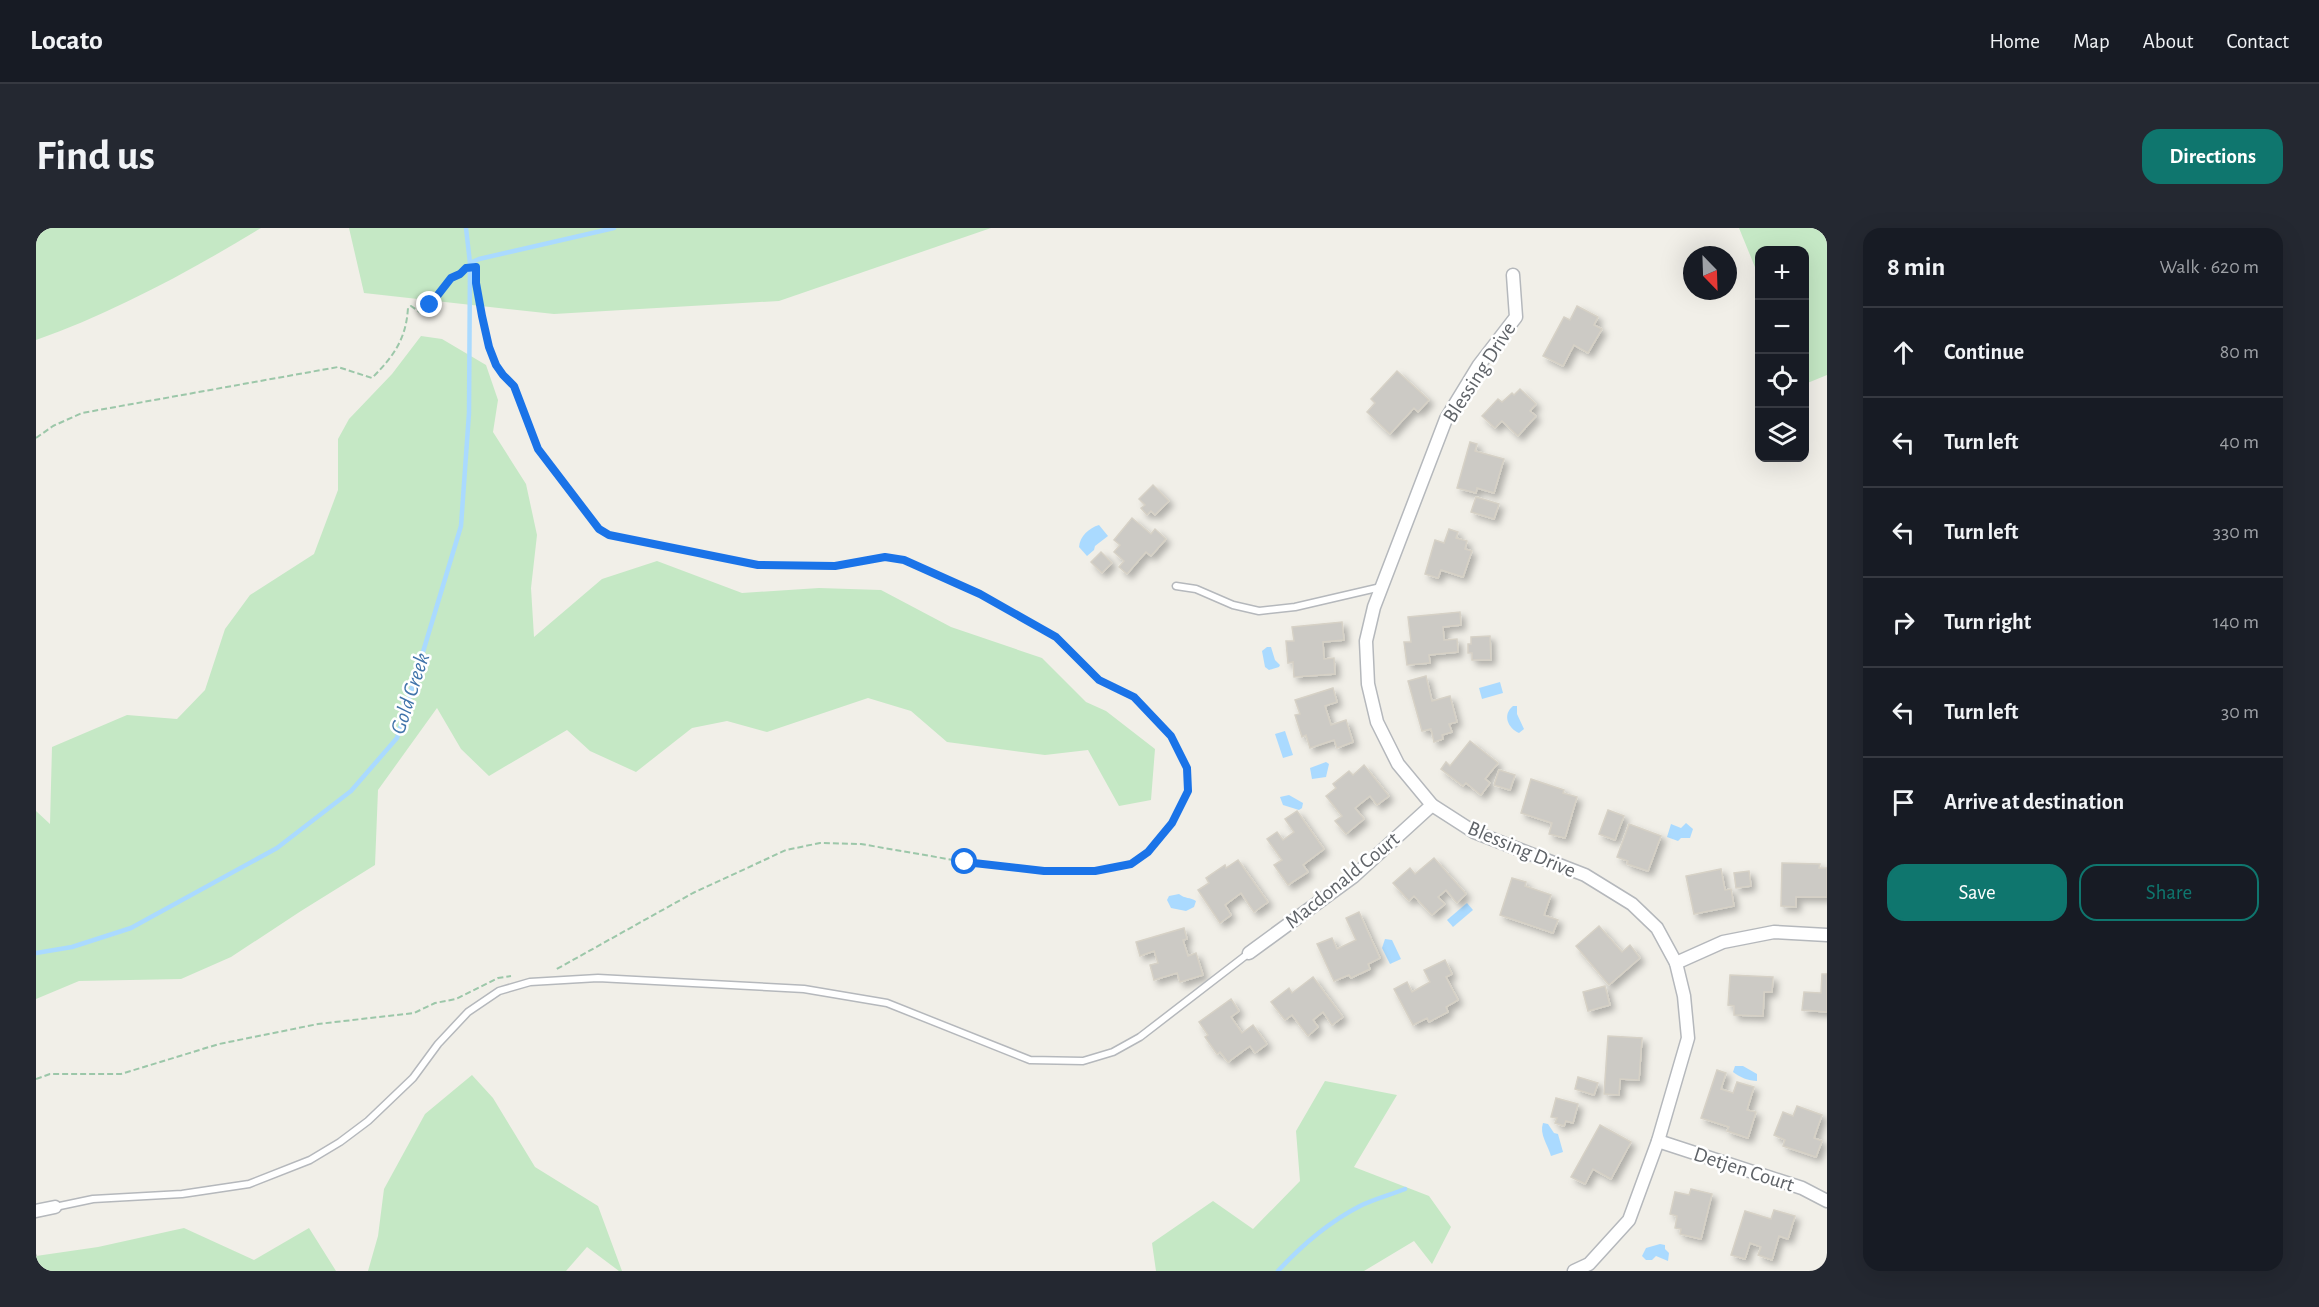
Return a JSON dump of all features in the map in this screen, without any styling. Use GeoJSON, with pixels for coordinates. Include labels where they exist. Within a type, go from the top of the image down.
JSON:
{"type":"FeatureCollection","features":[{"type":"Feature","properties":{"kind":"street","name":"Blessing Drive"},"geometry":{"type":"LineString","coordinates":[[1513,275],[1516,317],[1479,365],[1446,419],[1374,607],[1366,641],[1368,684],[1377,722],[1398,764],[1432,805],[1474,832],[1585,875],[1632,904],[1657,928],[1676,963],[1684,996],[1688,1038],[1658,1141],[1629,1220],[1589,1264],[1574,1271]]}},
{"type":"Feature","properties":{"kind":"street","name":"Macdonald Court"},"geometry":{"type":"LineString","coordinates":[[1249,953],[1353,877],[1432,805]]}},
{"type":"Feature","properties":{"kind":"street"},"geometry":{"type":"LineString","coordinates":[[1676,963],[1723,942],[1774,932],[1827,936]]}},
{"type":"Feature","properties":{"kind":"street","name":"Detjen Court"},"geometry":{"type":"LineString","coordinates":[[1658,1141],[1802,1188],[1827,1200]]}},
{"type":"Feature","properties":{"kind":"street"},"geometry":{"type":"LineString","coordinates":[[36,1211],[55,1208]]}},
{"type":"Feature","properties":{"kind":"lane"},"geometry":{"type":"LineString","coordinates":[[1176,586],[1196,589],[1233,605],[1259,611],[1294,607],[1382,587]]}},
{"type":"Feature","properties":{"kind":"lane"},"geometry":{"type":"LineString","coordinates":[[55,1208],[93,1199],[182,1194],[249,1184],[310,1160],[340,1142],[368,1120],[413,1078],[438,1044],[468,1012],[499,991],[530,982],[598,978],[804,988],[887,1003],[1030,1060],[1083,1061],[1113,1052],[1140,1037],[1249,953]]}},
{"type":"Feature","properties":{"kind":"path"},"geometry":{"type":"LineString","coordinates":[[36,438],[53,426],[82,413],[338,367],[372,378],[387,363],[406,329],[408,308],[411,306],[421,313],[451,278],[466,268],[476,267],[476,283],[482,316],[496,365],[514,386],[538,449],[599,529],[609,535],[758,565],[835,566],[885,557],[904,560],[980,594],[1056,637],[1099,680],[1134,697],[1171,736],[1187,768],[1188,791],[1172,823],[1148,852],[1131,864],[1095,871],[1044,871],[965,862],[861,844],[820,843],[786,850],[693,893],[555,970],[546,971]]}},
{"type":"Feature","properties":{"kind":"path"},"geometry":{"type":"LineString","coordinates":[[36,1079],[50,1074],[121,1074],[219,1044],[318,1024],[414,1013],[435,1003],[456,999],[498,978],[517,975]]}},
{"type":"Feature","properties":{"kind":"green space"},"geometry":{"type":"Polygon","coordinates":[[[36,228],[261,228],[152,290],[94,317],[36,340],[36,228]]]}},
{"type":"Feature","properties":{"kind":"green space"},"geometry":{"type":"Polygon","coordinates":[[[349,228],[991,228],[779,301],[554,314],[364,293],[349,228]]]}},
{"type":"Feature","properties":{"kind":"green space"},"geometry":{"type":"Polygon","coordinates":[[[1739,228],[1827,228],[1827,375],[1809,382],[1809,246],[1755,246],[1755,267],[1739,228]]]}},
{"type":"Feature","properties":{"kind":"green space"},"geometry":{"type":"Polygon","coordinates":[[[421,336],[442,339],[486,365],[498,400],[493,432],[526,484],[537,535],[531,588],[534,637],[602,579],[657,561],[742,593],[819,588],[881,590],[951,627],[1042,658],[1086,702],[1106,711],[1155,749],[1151,800],[1119,806],[1088,750],[1045,755],[947,742],[911,711],[868,698],[767,732],[727,721],[692,728],[636,772],[590,751],[567,730],[489,776],[461,749],[437,708],[378,790],[375,865],[231,957],[181,979],[79,981],[36,999],[36,811],[50,824],[52,747],[127,715],[177,719],[205,690],[225,629],[250,595],[314,554],[338,490],[338,439],[349,419],[392,374],[421,336]]]}},
{"type":"Feature","properties":{"kind":"green space"},"geometry":{"type":"Polygon","coordinates":[[[472,1075],[493,1098],[535,1167],[598,1206],[622,1271],[587,1247],[566,1271],[368,1271],[378,1236],[384,1189],[425,1114],[472,1075]]]}},
{"type":"Feature","properties":{"kind":"green space"},"geometry":{"type":"Polygon","coordinates":[[[1325,1081],[1397,1095],[1354,1167],[1429,1196],[1451,1227],[1432,1264],[1414,1241],[1364,1271],[1156,1271],[1152,1243],[1213,1201],[1253,1229],[1300,1181],[1296,1131],[1325,1081]]]}},
{"type":"Feature","properties":{"kind":"green space"},"geometry":{"type":"Polygon","coordinates":[[[184,1228],[254,1260],[309,1228],[336,1271],[36,1271],[36,1256],[98,1247],[184,1228]]]}},
{"type":"Feature","properties":{"kind":"water"},"geometry":{"type":"Polygon","coordinates":[[[1099,525],[1108,536],[1087,556],[1079,547],[1081,539],[1089,530],[1099,525]]]}},
{"type":"Feature","properties":{"kind":"water"},"geometry":{"type":"Polygon","coordinates":[[[1271,647],[1279,667],[1269,670],[1265,667],[1262,651],[1271,647]]]}},
{"type":"Feature","properties":{"kind":"water"},"geometry":{"type":"Polygon","coordinates":[[[1500,682],[1503,693],[1482,699],[1479,688],[1500,682]]]}},
{"type":"Feature","properties":{"kind":"water"},"geometry":{"type":"Polygon","coordinates":[[[1513,706],[1517,706],[1517,714],[1524,729],[1519,733],[1509,725],[1507,717],[1513,706]]]}},
{"type":"Feature","properties":{"kind":"water"},"geometry":{"type":"Polygon","coordinates":[[[1285,731],[1293,755],[1283,758],[1275,734],[1285,731]]]}},
{"type":"Feature","properties":{"kind":"water"},"geometry":{"type":"Polygon","coordinates":[[[1326,762],[1329,764],[1326,777],[1312,779],[1310,768],[1326,762]]]}},
{"type":"Feature","properties":{"kind":"water"},"geometry":{"type":"Polygon","coordinates":[[[1289,795],[1303,803],[1302,808],[1299,810],[1283,805],[1280,797],[1289,795]]]}},
{"type":"Feature","properties":{"kind":"water"},"geometry":{"type":"Polygon","coordinates":[[[1686,823],[1693,829],[1690,838],[1681,838],[1678,841],[1667,837],[1671,824],[1681,828],[1686,823]]]}},
{"type":"Feature","properties":{"kind":"water"},"geometry":{"type":"Polygon","coordinates":[[[1179,894],[1196,901],[1194,907],[1186,911],[1171,908],[1167,900],[1169,896],[1179,894]]]}},
{"type":"Feature","properties":{"kind":"water"},"geometry":{"type":"Polygon","coordinates":[[[1467,903],[1473,910],[1453,927],[1447,920],[1467,903]]]}},
{"type":"Feature","properties":{"kind":"water"},"geometry":{"type":"Polygon","coordinates":[[[1385,939],[1392,940],[1401,959],[1390,964],[1382,948],[1385,939]]]}},
{"type":"Feature","properties":{"kind":"water"},"geometry":{"type":"Polygon","coordinates":[[[1735,1066],[1743,1066],[1757,1074],[1757,1081],[1735,1074],[1733,1072],[1735,1066]]]}},
{"type":"Feature","properties":{"kind":"water"},"geometry":{"type":"Polygon","coordinates":[[[1543,1123],[1548,1124],[1554,1133],[1558,1134],[1563,1152],[1551,1156],[1543,1135],[1543,1123]]]}},
{"type":"Feature","properties":{"kind":"water"},"geometry":{"type":"Polygon","coordinates":[[[1665,1245],[1669,1253],[1668,1261],[1656,1256],[1652,1260],[1646,1260],[1642,1256],[1646,1248],[1665,1245]]]}},
{"type":"Feature","properties":{"kind":"building"},"geometry":{"type":"Polygon","coordinates":[[[1577,306],[1598,317],[1594,325],[1602,329],[1588,353],[1574,345],[1563,366],[1543,356],[1564,317],[1570,320],[1577,306]]]}},
{"type":"Feature","properties":{"kind":"building"},"geometry":{"type":"Polygon","coordinates":[[[1397,371],[1429,400],[1418,412],[1414,408],[1390,434],[1367,412],[1375,403],[1371,399],[1397,371]]]}},
{"type":"Feature","properties":{"kind":"building"},"geometry":{"type":"Polygon","coordinates":[[[1520,389],[1536,404],[1530,411],[1536,416],[1518,436],[1502,421],[1495,428],[1482,416],[1498,399],[1502,402],[1520,389]]]}},
{"type":"Feature","properties":{"kind":"building"},"geometry":{"type":"Polygon","coordinates":[[[1470,442],[1477,444],[1475,451],[1504,459],[1494,493],[1477,488],[1476,493],[1457,488],[1470,442]]]}},
{"type":"Feature","properties":{"kind":"building"},"geometry":{"type":"Polygon","coordinates":[[[1153,485],[1169,501],[1155,515],[1151,511],[1147,515],[1141,508],[1145,505],[1139,499],[1153,485]]]}},
{"type":"Feature","properties":{"kind":"building"},"geometry":{"type":"Polygon","coordinates":[[[1476,497],[1499,504],[1494,519],[1471,512],[1476,497]]]}},
{"type":"Feature","properties":{"kind":"building"},"geometry":{"type":"Polygon","coordinates":[[[1132,518],[1151,534],[1155,529],[1166,539],[1151,556],[1146,552],[1127,574],[1119,567],[1124,561],[1114,552],[1120,545],[1114,540],[1132,518]]]}},
{"type":"Feature","properties":{"kind":"building"},"geometry":{"type":"Polygon","coordinates":[[[1449,529],[1458,532],[1456,538],[1467,541],[1465,549],[1472,551],[1463,577],[1441,570],[1438,578],[1425,574],[1435,540],[1444,543],[1449,529]]]}},
{"type":"Feature","properties":{"kind":"building"},"geometry":{"type":"Polygon","coordinates":[[[1101,552],[1112,563],[1102,573],[1091,562],[1101,552]]]}},
{"type":"Feature","properties":{"kind":"building"},"geometry":{"type":"Polygon","coordinates":[[[1460,612],[1461,625],[1443,627],[1444,640],[1457,639],[1458,652],[1429,655],[1430,663],[1407,665],[1404,642],[1411,642],[1408,617],[1460,612]]]}},
{"type":"Feature","properties":{"kind":"building"},"geometry":{"type":"Polygon","coordinates":[[[1342,622],[1344,640],[1323,642],[1324,659],[1334,658],[1335,674],[1294,677],[1293,662],[1288,663],[1286,641],[1294,641],[1292,627],[1342,622]]]}},
{"type":"Feature","properties":{"kind":"building"},"geometry":{"type":"Polygon","coordinates":[[[1490,636],[1491,660],[1472,660],[1472,653],[1468,653],[1471,637],[1490,636]]]}},
{"type":"Feature","properties":{"kind":"building"},"geometry":{"type":"Polygon","coordinates":[[[1426,676],[1432,701],[1450,696],[1457,722],[1449,724],[1452,732],[1442,735],[1443,739],[1434,742],[1431,729],[1422,731],[1408,681],[1426,676]]]}},
{"type":"Feature","properties":{"kind":"building"},"geometry":{"type":"Polygon","coordinates":[[[1333,688],[1337,702],[1325,706],[1331,725],[1346,720],[1353,742],[1337,748],[1334,740],[1310,748],[1306,735],[1302,737],[1295,715],[1300,714],[1295,700],[1333,688]]]}},
{"type":"Feature","properties":{"kind":"building"},"geometry":{"type":"Polygon","coordinates":[[[1470,741],[1498,763],[1485,779],[1490,783],[1481,795],[1466,783],[1463,786],[1441,769],[1446,762],[1450,766],[1470,741]]]}},
{"type":"Feature","properties":{"kind":"building"},"geometry":{"type":"Polygon","coordinates":[[[1364,765],[1389,796],[1377,805],[1370,796],[1355,808],[1364,819],[1346,834],[1335,821],[1342,816],[1326,796],[1336,788],[1333,784],[1349,771],[1353,775],[1364,765]]]}},
{"type":"Feature","properties":{"kind":"building"},"geometry":{"type":"Polygon","coordinates":[[[1499,770],[1515,775],[1510,790],[1494,785],[1499,770]]]}},
{"type":"Feature","properties":{"kind":"building"},"geometry":{"type":"Polygon","coordinates":[[[1531,779],[1577,797],[1565,838],[1549,834],[1552,823],[1521,813],[1531,779]]]}},
{"type":"Feature","properties":{"kind":"building"},"geometry":{"type":"Polygon","coordinates":[[[1608,810],[1624,816],[1615,840],[1599,834],[1608,810]]]}},
{"type":"Feature","properties":{"kind":"building"},"geometry":{"type":"Polygon","coordinates":[[[1297,811],[1324,849],[1303,865],[1308,872],[1288,885],[1274,865],[1282,860],[1267,839],[1277,832],[1283,840],[1294,832],[1285,819],[1297,811]]]}},
{"type":"Feature","properties":{"kind":"building"},"geometry":{"type":"Polygon","coordinates":[[[1629,824],[1661,836],[1648,871],[1627,864],[1628,861],[1617,857],[1629,824]]]}},
{"type":"Feature","properties":{"kind":"building"},"geometry":{"type":"Polygon","coordinates":[[[1434,858],[1466,894],[1457,903],[1446,890],[1438,897],[1445,904],[1432,915],[1414,896],[1409,901],[1393,883],[1410,868],[1415,874],[1434,858]]]}},
{"type":"Feature","properties":{"kind":"building"},"geometry":{"type":"Polygon","coordinates":[[[1238,860],[1268,902],[1254,912],[1241,893],[1225,905],[1231,915],[1220,923],[1198,890],[1209,883],[1206,878],[1225,865],[1226,868],[1238,860]]]}},
{"type":"Feature","properties":{"kind":"building"},"geometry":{"type":"Polygon","coordinates":[[[1782,863],[1820,864],[1819,868],[1827,868],[1827,897],[1796,897],[1796,907],[1781,906],[1782,863]]]}},
{"type":"Feature","properties":{"kind":"building"},"geometry":{"type":"Polygon","coordinates":[[[1721,869],[1725,890],[1731,889],[1734,906],[1694,914],[1686,876],[1721,869]]]}},
{"type":"Feature","properties":{"kind":"building"},"geometry":{"type":"Polygon","coordinates":[[[1749,871],[1751,886],[1736,888],[1734,873],[1749,871]]]}},
{"type":"Feature","properties":{"kind":"building"},"geometry":{"type":"Polygon","coordinates":[[[1512,878],[1526,882],[1525,886],[1551,895],[1544,915],[1558,920],[1553,933],[1500,915],[1512,878]]]}},
{"type":"Feature","properties":{"kind":"building"},"geometry":{"type":"Polygon","coordinates":[[[1359,912],[1380,958],[1368,964],[1370,969],[1351,978],[1349,975],[1334,981],[1317,944],[1332,938],[1337,949],[1356,940],[1346,918],[1359,912]]]}},
{"type":"Feature","properties":{"kind":"building"},"geometry":{"type":"Polygon","coordinates":[[[1599,926],[1622,952],[1630,945],[1640,958],[1609,985],[1576,946],[1599,926]]]}},
{"type":"Feature","properties":{"kind":"building"},"geometry":{"type":"Polygon","coordinates":[[[1184,928],[1187,939],[1183,940],[1188,956],[1196,953],[1203,975],[1180,982],[1177,973],[1154,980],[1150,965],[1158,963],[1154,951],[1140,956],[1136,942],[1184,928]]]}},
{"type":"Feature","properties":{"kind":"building"},"geometry":{"type":"Polygon","coordinates":[[[1445,960],[1452,974],[1446,977],[1458,1000],[1446,1007],[1448,1012],[1429,1022],[1427,1018],[1413,1025],[1394,989],[1407,982],[1412,992],[1430,982],[1424,970],[1445,960]]]}},
{"type":"Feature","properties":{"kind":"building"},"geometry":{"type":"Polygon","coordinates":[[[1822,974],[1827,974],[1827,1012],[1802,1010],[1804,992],[1821,993],[1822,974]]]}},
{"type":"Feature","properties":{"kind":"building"},"geometry":{"type":"Polygon","coordinates":[[[1730,975],[1773,977],[1772,992],[1764,992],[1763,1016],[1734,1015],[1734,1006],[1728,1005],[1730,975]]]}},
{"type":"Feature","properties":{"kind":"building"},"geometry":{"type":"Polygon","coordinates":[[[1313,977],[1343,1017],[1332,1025],[1323,1012],[1313,1020],[1318,1027],[1308,1036],[1292,1015],[1285,1020],[1271,1002],[1289,988],[1292,993],[1313,977]]]}},
{"type":"Feature","properties":{"kind":"building"},"geometry":{"type":"Polygon","coordinates":[[[1605,986],[1610,1005],[1588,1011],[1583,992],[1605,986]]]}},
{"type":"Feature","properties":{"kind":"building"},"geometry":{"type":"Polygon","coordinates":[[[1231,999],[1239,1011],[1231,1017],[1242,1033],[1253,1025],[1267,1044],[1255,1053],[1250,1046],[1228,1062],[1220,1052],[1217,1054],[1205,1037],[1208,1035],[1199,1022],[1231,999]]]}},
{"type":"Feature","properties":{"kind":"building"},"geometry":{"type":"Polygon","coordinates":[[[1608,1036],[1642,1038],[1639,1080],[1620,1079],[1619,1095],[1604,1094],[1608,1036]]]}},
{"type":"Feature","properties":{"kind":"building"},"geometry":{"type":"Polygon","coordinates":[[[1717,1070],[1726,1073],[1721,1089],[1733,1093],[1737,1082],[1754,1087],[1747,1110],[1756,1112],[1748,1138],[1727,1131],[1729,1127],[1701,1118],[1717,1070]]]}},
{"type":"Feature","properties":{"kind":"building"},"geometry":{"type":"Polygon","coordinates":[[[1578,1077],[1598,1083],[1594,1095],[1575,1089],[1578,1077]]]}},
{"type":"Feature","properties":{"kind":"building"},"geometry":{"type":"Polygon","coordinates":[[[1556,1098],[1578,1104],[1573,1123],[1566,1121],[1564,1126],[1555,1123],[1557,1118],[1551,1117],[1556,1098]]]}},
{"type":"Feature","properties":{"kind":"building"},"geometry":{"type":"Polygon","coordinates":[[[1797,1106],[1822,1115],[1814,1138],[1822,1141],[1816,1157],[1783,1146],[1785,1140],[1774,1135],[1783,1112],[1793,1116],[1797,1106]]]}},
{"type":"Feature","properties":{"kind":"building"},"geometry":{"type":"Polygon","coordinates":[[[1600,1125],[1631,1142],[1611,1179],[1593,1169],[1585,1184],[1571,1177],[1600,1125]]]}},
{"type":"Feature","properties":{"kind":"building"},"geometry":{"type":"Polygon","coordinates":[[[1691,1189],[1712,1194],[1701,1239],[1680,1234],[1681,1229],[1675,1228],[1677,1216],[1670,1214],[1675,1192],[1689,1195],[1691,1189]]]}},
{"type":"Feature","properties":{"kind":"building"},"geometry":{"type":"Polygon","coordinates":[[[1774,1210],[1795,1216],[1788,1239],[1779,1236],[1772,1260],[1758,1255],[1761,1247],[1750,1243],[1745,1259],[1731,1255],[1745,1211],[1771,1219],[1774,1210]]]}},
{"type":"Feature","properties":{"kind":"waterway","name":"Gold Creek"},"geometry":{"type":"LineString","coordinates":[[36,953],[72,947],[131,928],[277,848],[351,791],[397,738],[461,526],[469,413],[470,263],[466,228]]}},
{"type":"Feature","properties":{"kind":"waterway"},"geometry":{"type":"LineString","coordinates":[[470,263],[614,228]]}},
{"type":"Feature","properties":{"kind":"waterway"},"geometry":{"type":"LineString","coordinates":[[1278,1271],[1337,1219],[1365,1204],[1405,1189]]}},
{"type":"Feature","properties":{"kind":"route"},"geometry":{"type":"LineString","coordinates":[[430,305],[451,278],[466,268],[476,267],[476,283],[482,316],[496,365],[514,386],[538,449],[599,529],[609,535],[758,565],[835,566],[885,557],[904,560],[980,594],[1056,637],[1099,680],[1134,697],[1171,736],[1187,768],[1188,791],[1172,823],[1148,852],[1131,864],[1095,871],[1044,871],[965,862]]}}]}
